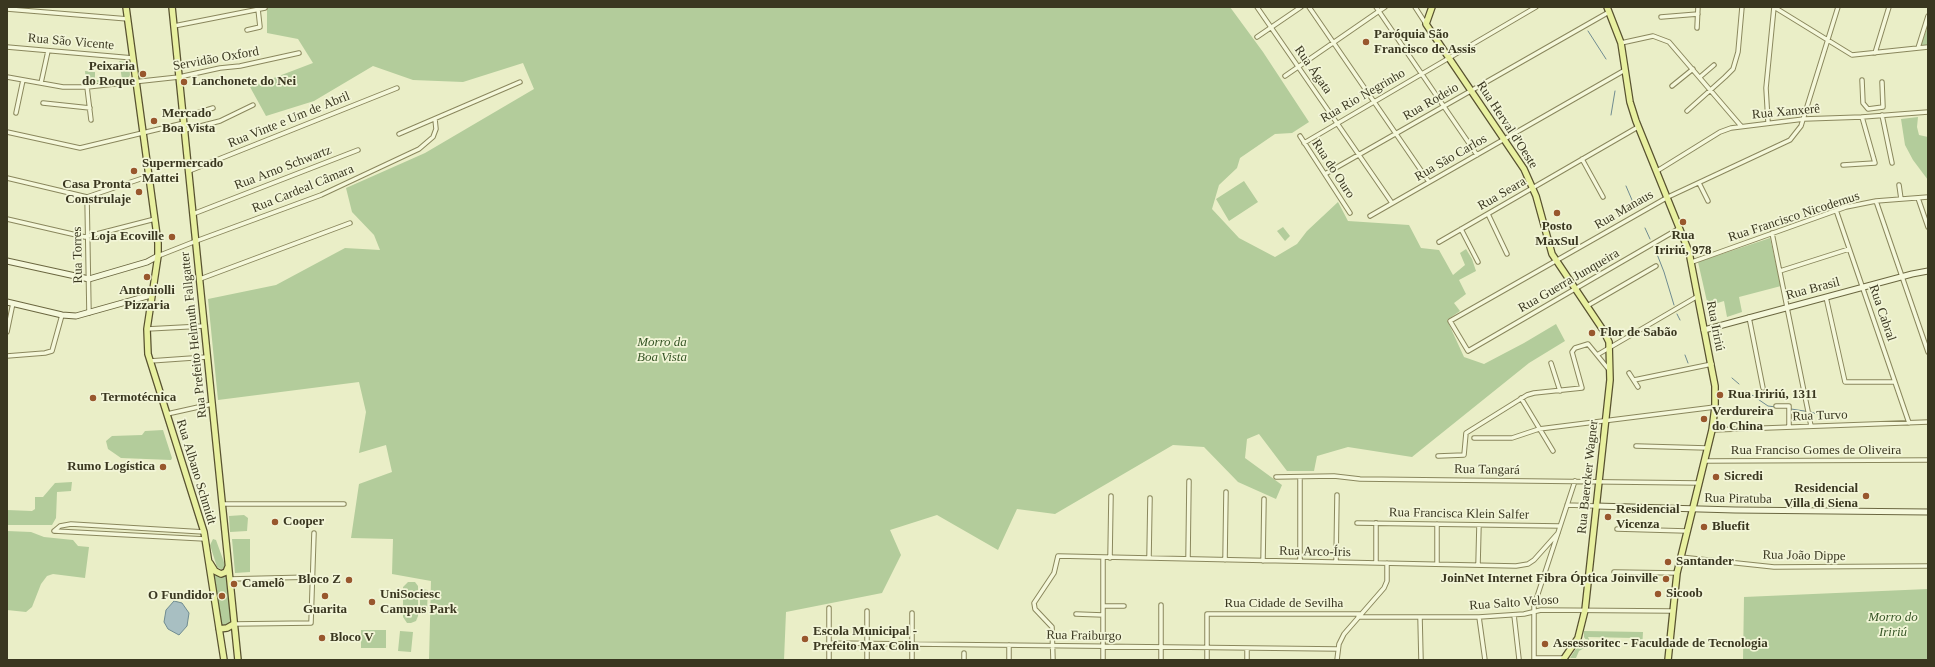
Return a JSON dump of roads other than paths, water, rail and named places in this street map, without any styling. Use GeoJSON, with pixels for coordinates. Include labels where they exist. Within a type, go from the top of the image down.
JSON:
{"type":"FeatureCollection","features":[{"type":"Feature","properties":{"kind":"main road","name":"Rua Albano Schmidt"},"geometry":{"type":"LineString","coordinates":[[126,7],[155,219],[158,256],[147,329],[150,361],[206,539],[224,660]]}},
{"type":"Feature","properties":{"kind":"main road","name":"Rua Prefeito Helmuth Fallgatter"},"geometry":{"type":"LineString","coordinates":[[172,7],[238,660]]}},
{"type":"Feature","properties":{"kind":"main road"},"geometry":{"type":"LineString","coordinates":[[1426,24],[1432,7]]}},
{"type":"Feature","properties":{"kind":"main road","name":"Rua Iririú"},"geometry":{"type":"LineString","coordinates":[[1608,10],[1621,43],[1632,107],[1638,127],[1668,197],[1692,262],[1715,386],[1715,407],[1712,430],[1686,531],[1677,574],[1668,660]]}},
{"type":"Feature","properties":{"kind":"main road","name":"Rua Herval d'Oeste"},"geometry":{"type":"LineString","coordinates":[[1426,24],[1524,169],[1533,188],[1548,243],[1556,261],[1606,334],[1610,347]]}},
{"type":"Feature","properties":{"kind":"main road","name":"Rua Baercker Wagner"},"geometry":{"type":"LineString","coordinates":[[1564,659],[1578,638],[1585,610],[1610,371],[1610,347]]}},
{"type":"Feature","properties":{"kind":"main road"},"geometry":{"type":"LineString","coordinates":[[208,557],[212,566],[219,573],[226,572],[228,565]]}},
{"type":"Feature","properties":{"kind":"main road"},"geometry":{"type":"LineString","coordinates":[[219,628],[227,628],[234,624]]}},
{"type":"Feature","properties":{"kind":"street","name":"Rua Ágata"},"geometry":{"type":"LineString","coordinates":[[1257,7],[1392,203]]}},
{"type":"Feature","properties":{"kind":"street"},"geometry":{"type":"LineString","coordinates":[[1257,37],[1301,7]]}},
{"type":"Feature","properties":{"kind":"street"},"geometry":{"type":"LineString","coordinates":[[1309,7],[1429,182]]}},
{"type":"Feature","properties":{"kind":"street"},"geometry":{"type":"LineString","coordinates":[[1376,7],[1477,155]]}},
{"type":"Feature","properties":{"kind":"street"},"geometry":{"type":"LineString","coordinates":[[1285,76],[1385,7]]}},
{"type":"Feature","properties":{"kind":"street","name":"Rua Herval d'Oeste"},"geometry":{"type":"LineString","coordinates":[[1415,7],[1426,24]]}},
{"type":"Feature","properties":{"kind":"street","name":"Rua Rio Negrinho"},"geometry":{"type":"LineString","coordinates":[[1304,143],[1536,7]]}},
{"type":"Feature","properties":{"kind":"street"},"geometry":{"type":"LineString","coordinates":[[1697,28],[1698,7]]}},
{"type":"Feature","properties":{"kind":"street"},"geometry":{"type":"LineString","coordinates":[[1687,111],[1729,74],[1735,64],[1738,52],[1742,7]]}},
{"type":"Feature","properties":{"kind":"street"},"geometry":{"type":"LineString","coordinates":[[1768,122],[1766,88],[1774,7],[1852,55],[1928,47]]}},
{"type":"Feature","properties":{"kind":"street","name":"Rua Manaus"},"geometry":{"type":"LineString","coordinates":[[1468,352],[1450,321],[1668,197],[1790,140],[1799,131],[1804,119],[1838,7]]}},
{"type":"Feature","properties":{"kind":"street"},"geometry":{"type":"LineString","coordinates":[[1875,53],[1889,7]]}},
{"type":"Feature","properties":{"kind":"street"},"geometry":{"type":"LineString","coordinates":[[174,26],[265,8]]}},
{"type":"Feature","properties":{"kind":"street"},"geometry":{"type":"LineString","coordinates":[[7,9],[128,20]]}},
{"type":"Feature","properties":{"kind":"street"},"geometry":{"type":"LineString","coordinates":[[247,30],[260,28],[258,9]]}},
{"type":"Feature","properties":{"kind":"street","name":"Rua Rodeio"},"geometry":{"type":"LineString","coordinates":[[1325,174],[1472,91],[1608,10]]}},
{"type":"Feature","properties":{"kind":"street"},"geometry":{"type":"LineString","coordinates":[[1661,17],[1698,14]]}},
{"type":"Feature","properties":{"kind":"street"},"geometry":{"type":"LineString","coordinates":[[1918,48],[1928,16]]}},
{"type":"Feature","properties":{"kind":"street"},"geometry":{"type":"LineString","coordinates":[[1621,43],[1649,37],[1661,38],[1673,46],[1741,126]]}},
{"type":"Feature","properties":{"kind":"street","name":"Rua São Vicente"},"geometry":{"type":"LineString","coordinates":[[7,47],[133,58]]}},
{"type":"Feature","properties":{"kind":"street"},"geometry":{"type":"LineString","coordinates":[[40,83],[48,51]]}},
{"type":"Feature","properties":{"kind":"street","name":"Servidão Oxford"},"geometry":{"type":"LineString","coordinates":[[7,78],[63,87],[88,87],[179,77],[299,53]]}},
{"type":"Feature","properties":{"kind":"street"},"geometry":{"type":"LineString","coordinates":[[1700,77],[1714,65]]}},
{"type":"Feature","properties":{"kind":"street"},"geometry":{"type":"LineString","coordinates":[[1672,86],[1693,68]]}},
{"type":"Feature","properties":{"kind":"street","name":"Rua São Carlos"},"geometry":{"type":"LineString","coordinates":[[1370,216],[1625,70]]}},
{"type":"Feature","properties":{"kind":"street"},"geometry":{"type":"LineString","coordinates":[[16,113],[24,80]]}},
{"type":"Feature","properties":{"kind":"street"},"geometry":{"type":"LineString","coordinates":[[1862,80],[1863,103],[1867,108],[1871,109],[1880,108],[1884,104],[1882,82]]}},
{"type":"Feature","properties":{"kind":"street"},"geometry":{"type":"LineString","coordinates":[[399,134],[520,82]]}},
{"type":"Feature","properties":{"kind":"street"},"geometry":{"type":"LineString","coordinates":[[88,87],[91,120]]}},
{"type":"Feature","properties":{"kind":"street","name":"Rua Vinte e Um de Abril"},"geometry":{"type":"LineString","coordinates":[[189,170],[397,88]]}},
{"type":"Feature","properties":{"kind":"street"},"geometry":{"type":"LineString","coordinates":[[43,103],[90,108]]}},
{"type":"Feature","properties":{"kind":"street"},"geometry":{"type":"LineString","coordinates":[[185,130],[220,121],[253,105]]}},
{"type":"Feature","properties":{"kind":"street"},"geometry":{"type":"LineString","coordinates":[[7,132],[80,148],[143,133],[184,120],[213,108]]}},
{"type":"Feature","properties":{"kind":"street"},"geometry":{"type":"LineString","coordinates":[[1871,109],[1872,116]]}},
{"type":"Feature","properties":{"kind":"street","name":"Rua Xanxerê"},"geometry":{"type":"LineString","coordinates":[[1657,171],[1720,132],[1741,126],[1804,119],[1882,116],[1928,112]]}},
{"type":"Feature","properties":{"kind":"street"},"geometry":{"type":"LineString","coordinates":[[1882,116],[1892,163]]}},
{"type":"Feature","properties":{"kind":"street"},"geometry":{"type":"LineString","coordinates":[[1842,165],[1875,163],[1862,117]]}},
{"type":"Feature","properties":{"kind":"street","name":"Rua Cardeal Câmara"},"geometry":{"type":"LineString","coordinates":[[158,256],[321,195],[419,149],[433,137],[436,129],[435,119]]}},
{"type":"Feature","properties":{"kind":"street","name":"Rua Seara"},"geometry":{"type":"LineString","coordinates":[[1439,242],[1638,127]]}},
{"type":"Feature","properties":{"kind":"street","name":"Rua do Ouro"},"geometry":{"type":"LineString","coordinates":[[1300,136],[1350,213]]}},
{"type":"Feature","properties":{"kind":"street","name":"Rua Arno Schwartz"},"geometry":{"type":"LineString","coordinates":[[193,214],[358,150]]}},
{"type":"Feature","properties":{"kind":"street"},"geometry":{"type":"LineString","coordinates":[[1582,160],[1603,197]]}},
{"type":"Feature","properties":{"kind":"street"},"geometry":{"type":"LineString","coordinates":[[7,178],[87,197],[149,176]]}},
{"type":"Feature","properties":{"kind":"street"},"geometry":{"type":"LineString","coordinates":[[1699,183],[1708,201]]}},
{"type":"Feature","properties":{"kind":"street"},"geometry":{"type":"LineString","coordinates":[[1899,185],[1901,199]]}},
{"type":"Feature","properties":{"kind":"street","name":"Rua Torres"},"geometry":{"type":"LineString","coordinates":[[87,197],[89,313]]}},
{"type":"Feature","properties":{"kind":"street","name":"Rua Francisco Nicodemus"},"geometry":{"type":"LineString","coordinates":[[1692,262],[1836,210],[1876,202],[1928,197]]}},
{"type":"Feature","properties":{"kind":"street"},"geometry":{"type":"LineString","coordinates":[[1918,198],[1928,227]]}},
{"type":"Feature","properties":{"kind":"street"},"geometry":{"type":"LineString","coordinates":[[1876,202],[1928,352]]}},
{"type":"Feature","properties":{"kind":"street","name":"Rua Cabral"},"geometry":{"type":"LineString","coordinates":[[1836,210],[1909,423]]}},
{"type":"Feature","properties":{"kind":"street"},"geometry":{"type":"LineString","coordinates":[[1488,214],[1507,254]]}},
{"type":"Feature","properties":{"kind":"street"},"geometry":{"type":"LineString","coordinates":[[7,219],[80,237],[88,237],[155,219]]}},
{"type":"Feature","properties":{"kind":"street"},"geometry":{"type":"LineString","coordinates":[[200,279],[350,223]]}},
{"type":"Feature","properties":{"kind":"street","name":"Rua Guerra Junqueira"},"geometry":{"type":"LineString","coordinates":[[1468,352],[1680,227]]}},
{"type":"Feature","properties":{"kind":"street"},"geometry":{"type":"LineString","coordinates":[[1461,229],[1478,262]]}},
{"type":"Feature","properties":{"kind":"street"},"geometry":{"type":"LineString","coordinates":[[1772,233],[1812,426]]}},
{"type":"Feature","properties":{"kind":"street"},"geometry":{"type":"LineString","coordinates":[[1780,271],[1849,249]]}},
{"type":"Feature","properties":{"kind":"street"},"geometry":{"type":"LineString","coordinates":[[7,261],[89,279],[147,262],[158,256]]}},
{"type":"Feature","properties":{"kind":"street"},"geometry":{"type":"LineString","coordinates":[[1587,306],[1656,266]]}},
{"type":"Feature","properties":{"kind":"street","name":"Rua Brasil"},"geometry":{"type":"LineString","coordinates":[[1704,330],[1902,276],[1928,271]]}},
{"type":"Feature","properties":{"kind":"street"},"geometry":{"type":"LineString","coordinates":[[7,302],[62,315],[76,316],[152,295]]}},
{"type":"Feature","properties":{"kind":"street"},"geometry":{"type":"LineString","coordinates":[[1597,355],[1698,296]]}},
{"type":"Feature","properties":{"kind":"street"},"geometry":{"type":"LineString","coordinates":[[1826,297],[1845,382],[1895,382]]}},
{"type":"Feature","properties":{"kind":"street"},"geometry":{"type":"LineString","coordinates":[[7,332],[13,303]]}},
{"type":"Feature","properties":{"kind":"street"},"geometry":{"type":"LineString","coordinates":[[7,356],[45,354],[52,350],[62,315]]}},
{"type":"Feature","properties":{"kind":"street"},"geometry":{"type":"LineString","coordinates":[[1749,317],[1763,388]]}},
{"type":"Feature","properties":{"kind":"street"},"geometry":{"type":"LineString","coordinates":[[147,329],[204,326]]}},
{"type":"Feature","properties":{"kind":"street"},"geometry":{"type":"LineString","coordinates":[[1438,456],[1464,455],[1466,433],[1521,398],[1534,393],[1582,388],[1573,350],[1588,344],[1610,371]]}},
{"type":"Feature","properties":{"kind":"street"},"geometry":{"type":"LineString","coordinates":[[150,361],[208,356]]}},
{"type":"Feature","properties":{"kind":"street"},"geometry":{"type":"LineString","coordinates":[[1551,363],[1560,391]]}},
{"type":"Feature","properties":{"kind":"street"},"geometry":{"type":"LineString","coordinates":[[1634,380],[1712,364]]}},
{"type":"Feature","properties":{"kind":"street"},"geometry":{"type":"LineString","coordinates":[[1629,373],[1638,387]]}},
{"type":"Feature","properties":{"kind":"street"},"geometry":{"type":"LineString","coordinates":[[1521,398],[1553,451]]}},
{"type":"Feature","properties":{"kind":"street"},"geometry":{"type":"LineString","coordinates":[[167,414],[212,404]]}},
{"type":"Feature","properties":{"kind":"street"},"geometry":{"type":"LineString","coordinates":[[1776,406],[1789,406],[1789,427]]}},
{"type":"Feature","properties":{"kind":"street"},"geometry":{"type":"LineString","coordinates":[[1474,438],[1512,438],[1539,429],[1715,407]]}},
{"type":"Feature","properties":{"kind":"street","name":"Rua Turvo"},"geometry":{"type":"LineString","coordinates":[[1712,430],[1928,422]]}},
{"type":"Feature","properties":{"kind":"street"},"geometry":{"type":"LineString","coordinates":[[1636,446],[1707,448]]}},
{"type":"Feature","properties":{"kind":"street","name":"Rua Franciso Gomes de Oliveira"},"geometry":{"type":"LineString","coordinates":[[1704,461],[1928,460]]}},
{"type":"Feature","properties":{"kind":"street","name":"Rua Tangará"},"geometry":{"type":"LineString","coordinates":[[1276,477],[1699,483]]}},
{"type":"Feature","properties":{"kind":"street"},"geometry":{"type":"LineString","coordinates":[[1300,477],[1300,561]]}},
{"type":"Feature","properties":{"kind":"street"},"geometry":{"type":"LineString","coordinates":[[1188,559],[1189,480]]}},
{"type":"Feature","properties":{"kind":"street"},"geometry":{"type":"LineString","coordinates":[[1564,659],[1534,659],[1533,612],[1574,481]]}},
{"type":"Feature","properties":{"kind":"street"},"geometry":{"type":"LineString","coordinates":[[1225,560],[1226,492]]}},
{"type":"Feature","properties":{"kind":"street"},"geometry":{"type":"LineString","coordinates":[[1336,562],[1338,495]]}},
{"type":"Feature","properties":{"kind":"street"},"geometry":{"type":"LineString","coordinates":[[1110,558],[1111,496]]}},
{"type":"Feature","properties":{"kind":"street"},"geometry":{"type":"LineString","coordinates":[[1149,558],[1150,498]]}},
{"type":"Feature","properties":{"kind":"street"},"geometry":{"type":"LineString","coordinates":[[1263,561],[1264,500]]}},
{"type":"Feature","properties":{"kind":"street"},"geometry":{"type":"LineString","coordinates":[[222,504],[344,504]]}},
{"type":"Feature","properties":{"kind":"street"},"geometry":{"type":"LineString","coordinates":[[1567,505],[1596,506]]}},
{"type":"Feature","properties":{"kind":"street","name":"Rua Piratuba"},"geometry":{"type":"LineString","coordinates":[[1596,506],[1692,509],[1928,512]]}},
{"type":"Feature","properties":{"kind":"street","name":"Rua Francisca Klein Salfer"},"geometry":{"type":"LineString","coordinates":[[1357,522],[1560,526]]}},
{"type":"Feature","properties":{"kind":"street"},"geometry":{"type":"LineString","coordinates":[[1376,523],[1376,563]]}},
{"type":"Feature","properties":{"kind":"street"},"geometry":{"type":"LineString","coordinates":[[1437,524],[1437,564]]}},
{"type":"Feature","properties":{"kind":"street"},"geometry":{"type":"LineString","coordinates":[[1478,565],[1479,524]]}},
{"type":"Feature","properties":{"kind":"street"},"geometry":{"type":"LineString","coordinates":[[204,532],[64,525],[54,531],[206,539]]}},
{"type":"Feature","properties":{"kind":"street"},"geometry":{"type":"LineString","coordinates":[[103,533],[104,526]]}},
{"type":"Feature","properties":{"kind":"street"},"geometry":{"type":"LineString","coordinates":[[1618,529],[1686,531]]}},
{"type":"Feature","properties":{"kind":"street"},"geometry":{"type":"LineString","coordinates":[[234,624],[312,623],[314,533]]}},
{"type":"Feature","properties":{"kind":"street","name":"Rua Arco-Íris"},"geometry":{"type":"LineString","coordinates":[[1053,645],[1051,625],[1035,609],[1034,603],[1054,573],[1058,556],[1516,566],[1528,564],[1537,558],[1558,533]]}},
{"type":"Feature","properties":{"kind":"street"},"geometry":{"type":"LineString","coordinates":[[1102,660],[1103,557]]}},
{"type":"Feature","properties":{"kind":"street","name":"Rua João Dippe"},"geometry":{"type":"LineString","coordinates":[[1680,557],[1780,567],[1928,566]]}},
{"type":"Feature","properties":{"kind":"street"},"geometry":{"type":"LineString","coordinates":[[1337,660],[1338,649],[1344,634],[1384,588],[1387,577],[1387,563]]}},
{"type":"Feature","properties":{"kind":"street"},"geometry":{"type":"LineString","coordinates":[[1614,572],[1677,574]]}},
{"type":"Feature","properties":{"kind":"street"},"geometry":{"type":"LineString","coordinates":[[230,579],[313,577]]}},
{"type":"Feature","properties":{"kind":"street"},"geometry":{"type":"LineString","coordinates":[[1160,605],[1161,660]]}},
{"type":"Feature","properties":{"kind":"street"},"geometry":{"type":"LineString","coordinates":[[1103,606],[1124,606]]}},
{"type":"Feature","properties":{"kind":"street"},"geometry":{"type":"LineString","coordinates":[[829,608],[829,660]]}},
{"type":"Feature","properties":{"kind":"street","name":"Rua Salto Veloso"},"geometry":{"type":"LineString","coordinates":[[1359,616],[1479,617],[1514,615],[1533,612],[1585,610],[1672,612]]}},
{"type":"Feature","properties":{"kind":"street"},"geometry":{"type":"LineString","coordinates":[[867,611],[867,660]]}},
{"type":"Feature","properties":{"kind":"street"},"geometry":{"type":"LineString","coordinates":[[912,613],[912,660]]}},
{"type":"Feature","properties":{"kind":"street"},"geometry":{"type":"LineString","coordinates":[[1076,614],[1103,615]]}},
{"type":"Feature","properties":{"kind":"street","name":"Rua Cidade de Sevilha"},"geometry":{"type":"LineString","coordinates":[[1207,647],[1207,614],[1359,616]]}},
{"type":"Feature","properties":{"kind":"street"},"geometry":{"type":"LineString","coordinates":[[1514,615],[1519,659]]}},
{"type":"Feature","properties":{"kind":"street"},"geometry":{"type":"LineString","coordinates":[[1420,617],[1421,660]]}},
{"type":"Feature","properties":{"kind":"street"},"geometry":{"type":"LineString","coordinates":[[1479,617],[1485,660]]}},
{"type":"Feature","properties":{"kind":"street","name":"Rua Fraiburgo"},"geometry":{"type":"LineString","coordinates":[[829,643],[1338,649]]}},
{"type":"Feature","properties":{"kind":"street"},"geometry":{"type":"LineString","coordinates":[[1009,645],[1009,660]]}},
{"type":"Feature","properties":{"kind":"street"},"geometry":{"type":"LineString","coordinates":[[1053,645],[1053,660]]}},
{"type":"Feature","properties":{"kind":"street"},"geometry":{"type":"LineString","coordinates":[[1207,647],[1207,660]]}},
{"type":"Feature","properties":{"kind":"street"},"geometry":{"type":"LineString","coordinates":[[1247,648],[1247,660]]}},
{"type":"Feature","properties":{"kind":"street"},"geometry":{"type":"LineString","coordinates":[[964,653],[964,660]]}},
{"type":"Feature","properties":{"kind":"water"},"geometry":{"type":"Polygon","coordinates":[[[174,601],[182,603],[189,613],[187,626],[179,635],[168,629],[164,622],[166,610],[174,601]]]}},
{"type":"Feature","properties":{"kind":"waterway"},"geometry":{"type":"LineString","coordinates":[[1588,31],[1606,59]]}},
{"type":"Feature","properties":{"kind":"waterway"},"geometry":{"type":"LineString","coordinates":[[1611,115],[1615,91]]}},
{"type":"Feature","properties":{"kind":"waterway"},"geometry":{"type":"LineString","coordinates":[[1626,186],[1635,207]]}},
{"type":"Feature","properties":{"kind":"waterway"},"geometry":{"type":"LineString","coordinates":[[1645,228],[1650,239]]}},
{"type":"Feature","properties":{"kind":"waterway"},"geometry":{"type":"LineString","coordinates":[[1655,249],[1674,305]]}},
{"type":"Feature","properties":{"kind":"waterway"},"geometry":{"type":"LineString","coordinates":[[1677,314],[1680,320]]}},
{"type":"Feature","properties":{"kind":"waterway"},"geometry":{"type":"LineString","coordinates":[[1685,355],[1688,363]]}},
{"type":"Feature","properties":{"kind":"waterway"},"geometry":{"type":"LineString","coordinates":[[1732,378],[1739,384]]}},
{"type":"Feature","properties":{"kind":"waterway"},"geometry":{"type":"LineString","coordinates":[[1746,391],[1768,406],[1776,407]]}},
{"type":"Feature","properties":{"kind":"waterway"},"geometry":{"type":"LineString","coordinates":[[1791,409],[1811,412],[1831,419]]}},
{"type":"Feature","properties":{"kind":"place","name":"Paróquia São Francisco de Assis"},"geometry":{"type":"Point","coordinates":[1366,42]}},
{"type":"Feature","properties":{"kind":"place","name":"Peixaria do Roque"},"geometry":{"type":"Point","coordinates":[143,74]}},
{"type":"Feature","properties":{"kind":"place","name":"Lanchonete do Nei"},"geometry":{"type":"Point","coordinates":[184,82]}},
{"type":"Feature","properties":{"kind":"place","name":"Mercado Boa Vista"},"geometry":{"type":"Point","coordinates":[154,121]}},
{"type":"Feature","properties":{"kind":"place","name":"Supermercado Mattei"},"geometry":{"type":"Point","coordinates":[134,171]}},
{"type":"Feature","properties":{"kind":"place","name":"Casa Pronta Construlaje"},"geometry":{"type":"Point","coordinates":[139,192]}},
{"type":"Feature","properties":{"kind":"place","name":"Posto MaxSul"},"geometry":{"type":"Point","coordinates":[1557,213]}},
{"type":"Feature","properties":{"kind":"place","name":"Rua Iririú, 978"},"geometry":{"type":"Point","coordinates":[1683,222]}},
{"type":"Feature","properties":{"kind":"place","name":"Loja Ecoville"},"geometry":{"type":"Point","coordinates":[172,237]}},
{"type":"Feature","properties":{"kind":"place","name":"Antoniolli Pizzaria"},"geometry":{"type":"Point","coordinates":[147,277]}},
{"type":"Feature","properties":{"kind":"place","name":"Flor de Sabão"},"geometry":{"type":"Point","coordinates":[1592,333]}},
{"type":"Feature","properties":{"kind":"place","name":"Rua Iririú, 1311"},"geometry":{"type":"Point","coordinates":[1720,395]}},
{"type":"Feature","properties":{"kind":"place","name":"Termotécnica"},"geometry":{"type":"Point","coordinates":[93,398]}},
{"type":"Feature","properties":{"kind":"place","name":"Verdureira do China"},"geometry":{"type":"Point","coordinates":[1704,419]}},
{"type":"Feature","properties":{"kind":"place","name":"Rumo Logística"},"geometry":{"type":"Point","coordinates":[163,467]}},
{"type":"Feature","properties":{"kind":"place","name":"Sicredi"},"geometry":{"type":"Point","coordinates":[1716,477]}},
{"type":"Feature","properties":{"kind":"place","name":"Residencial Villa di Siena"},"geometry":{"type":"Point","coordinates":[1866,496]}},
{"type":"Feature","properties":{"kind":"place","name":"Residencial Vicenza"},"geometry":{"type":"Point","coordinates":[1608,517]}},
{"type":"Feature","properties":{"kind":"place","name":"Cooper"},"geometry":{"type":"Point","coordinates":[275,522]}},
{"type":"Feature","properties":{"kind":"place","name":"Bluefit"},"geometry":{"type":"Point","coordinates":[1704,527]}},
{"type":"Feature","properties":{"kind":"place","name":"Santander"},"geometry":{"type":"Point","coordinates":[1668,562]}},
{"type":"Feature","properties":{"kind":"place","name":"JoinNet Internet Fibra Óptica Joinville"},"geometry":{"type":"Point","coordinates":[1666,579]}},
{"type":"Feature","properties":{"kind":"place","name":"Bloco Z"},"geometry":{"type":"Point","coordinates":[349,580]}},
{"type":"Feature","properties":{"kind":"place","name":"Camelô"},"geometry":{"type":"Point","coordinates":[234,584]}},
{"type":"Feature","properties":{"kind":"place","name":"Sicoob"},"geometry":{"type":"Point","coordinates":[1658,594]}},
{"type":"Feature","properties":{"kind":"place","name":"O Fundidor"},"geometry":{"type":"Point","coordinates":[222,596]}},
{"type":"Feature","properties":{"kind":"place","name":"Guarita"},"geometry":{"type":"Point","coordinates":[325,596]}},
{"type":"Feature","properties":{"kind":"place","name":"UniSociesc Campus Park"},"geometry":{"type":"Point","coordinates":[372,602]}},
{"type":"Feature","properties":{"kind":"place","name":"Bloco V"},"geometry":{"type":"Point","coordinates":[322,638]}},
{"type":"Feature","properties":{"kind":"place","name":"Escola Municipal - Prefeito Max Colin"},"geometry":{"type":"Point","coordinates":[805,639]}},
{"type":"Feature","properties":{"kind":"place","name":"Assessoritec - Faculdade de Tecnologia"},"geometry":{"type":"Point","coordinates":[1545,644]}},
{"type":"Feature","properties":{"kind":"park label","name":"Morro da Boa Vista"},"geometry":{"type":"Point","coordinates":[662,350]}},
{"type":"Feature","properties":{"kind":"park label","name":"Morro do Iririú"},"geometry":{"type":"Point","coordinates":[1893,626]}}]}
